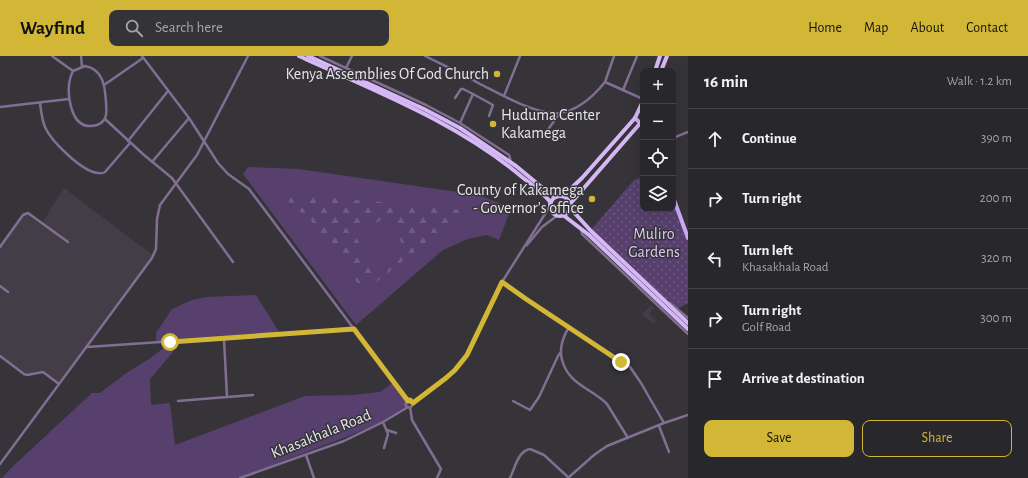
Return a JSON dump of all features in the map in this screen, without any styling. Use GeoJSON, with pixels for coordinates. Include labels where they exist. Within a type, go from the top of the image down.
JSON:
{"type":"FeatureCollection","features":[{"type":"Feature","properties":{"kind":"highway"},"geometry":{"type":"LineString","coordinates":[[298,56],[424,114],[452,129],[502,161],[542,192],[551,205],[553,212],[558,215],[564,215],[580,228],[688,329]]}},
{"type":"Feature","properties":{"kind":"highway"},"geometry":{"type":"LineString","coordinates":[[308,56],[443,119],[511,162],[556,197],[563,196],[582,178],[640,113]]}},
{"type":"Feature","properties":{"kind":"highway"},"geometry":{"type":"LineString","coordinates":[[658,68],[660,56]]}},
{"type":"Feature","properties":{"kind":"highway"},"geometry":{"type":"LineString","coordinates":[[660,68],[667,56]]}},
{"type":"Feature","properties":{"kind":"highway"},"geometry":{"type":"LineString","coordinates":[[564,215],[587,183],[640,125]]}},
{"type":"Feature","properties":{"kind":"highway"},"geometry":{"type":"LineString","coordinates":[[582,178],[587,183]]}},
{"type":"Feature","properties":{"kind":"highway"},"geometry":{"type":"LineString","coordinates":[[563,196],[567,199],[570,206],[583,223],[660,298],[688,323]]}},
{"type":"Feature","properties":{"kind":"highway"},"geometry":{"type":"LineString","coordinates":[[551,205],[556,197]]}},
{"type":"Feature","properties":{"kind":"main road"},"geometry":{"type":"LineString","coordinates":[[635,118],[640,122]]}},
{"type":"Feature","properties":{"kind":"main road"},"geometry":{"type":"LineString","coordinates":[[676,205],[688,236]]}},
{"type":"Feature","properties":{"kind":"street"},"geometry":{"type":"LineString","coordinates":[[52,56],[73,71]]}},
{"type":"Feature","properties":{"kind":"street"},"geometry":{"type":"LineString","coordinates":[[80,56],[82,67]]}},
{"type":"Feature","properties":{"kind":"street"},"geometry":{"type":"LineString","coordinates":[[0,464],[155,252],[157,242],[158,211],[162,201],[197,155],[248,56]]}},
{"type":"Feature","properties":{"kind":"street"},"geometry":{"type":"LineString","coordinates":[[320,56],[426,105],[460,124],[509,155],[511,162]]}},
{"type":"Feature","properties":{"kind":"street"},"geometry":{"type":"LineString","coordinates":[[346,68],[352,56]]}},
{"type":"Feature","properties":{"kind":"street"},"geometry":{"type":"LineString","coordinates":[[425,56],[504,96],[544,112],[551,113],[561,113],[575,109],[582,105],[599,90],[604,82],[614,56]]}},
{"type":"Feature","properties":{"kind":"street"},"geometry":{"type":"LineString","coordinates":[[504,96],[520,56]]}},
{"type":"Feature","properties":{"kind":"street"},"geometry":{"type":"LineString","coordinates":[[623,90],[637,56]]}},
{"type":"Feature","properties":{"kind":"street"},"geometry":{"type":"LineString","coordinates":[[104,85],[142,57],[189,118],[204,142],[224,169],[249,189],[408,401],[410,400],[413,403]]}},
{"type":"Feature","properties":{"kind":"street"},"geometry":{"type":"LineString","coordinates":[[82,67],[90,67],[96,71],[101,76],[104,85],[106,109],[105,119],[101,124],[95,126],[86,126],[76,120],[69,99],[69,81],[73,71],[82,67]]}},
{"type":"Feature","properties":{"kind":"street"},"geometry":{"type":"LineString","coordinates":[[368,78],[373,86]]}},
{"type":"Feature","properties":{"kind":"street"},"geometry":{"type":"LineString","coordinates":[[604,82],[640,98]]}},
{"type":"Feature","properties":{"kind":"street"},"geometry":{"type":"LineString","coordinates":[[455,98],[463,88],[493,105],[489,116]]}},
{"type":"Feature","properties":{"kind":"street"},"geometry":{"type":"LineString","coordinates":[[40,103],[45,127],[55,143],[76,162],[98,174],[105,172],[168,91]]}},
{"type":"Feature","properties":{"kind":"street"},"geometry":{"type":"LineString","coordinates":[[460,124],[473,94]]}},
{"type":"Feature","properties":{"kind":"street"},"geometry":{"type":"LineString","coordinates":[[0,107],[69,99]]}},
{"type":"Feature","properties":{"kind":"street"},"geometry":{"type":"LineString","coordinates":[[544,135],[561,113]]}},
{"type":"Feature","properties":{"kind":"street"},"geometry":{"type":"LineString","coordinates":[[152,162],[189,118]]}},
{"type":"Feature","properties":{"kind":"street"},"geometry":{"type":"LineString","coordinates":[[105,119],[129,142],[172,178],[233,262]]}},
{"type":"Feature","properties":{"kind":"street"},"geometry":{"type":"LineString","coordinates":[[676,137],[688,132]]}},
{"type":"Feature","properties":{"kind":"street"},"geometry":{"type":"LineString","coordinates":[[409,407],[446,378],[458,367],[467,355],[502,282],[551,205]]}},
{"type":"Feature","properties":{"kind":"street"},"geometry":{"type":"LineString","coordinates":[[0,247],[23,215],[28,214],[68,242]]}},
{"type":"Feature","properties":{"kind":"street"},"geometry":{"type":"LineString","coordinates":[[521,253],[542,227],[558,215]]}},
{"type":"Feature","properties":{"kind":"street"},"geometry":{"type":"LineString","coordinates":[[580,228],[582,234],[587,239],[688,334]]}},
{"type":"Feature","properties":{"kind":"street"},"geometry":{"type":"LineString","coordinates":[[502,282],[630,368],[641,382],[664,423]]}},
{"type":"Feature","properties":{"kind":"street"},"geometry":{"type":"LineString","coordinates":[[0,286],[8,292]]}},
{"type":"Feature","properties":{"kind":"street"},"geometry":{"type":"LineString","coordinates":[[660,298],[673,305],[688,318]]}},
{"type":"Feature","properties":{"kind":"street"},"geometry":{"type":"LineString","coordinates":[[513,401],[530,410],[539,397],[560,353],[565,334],[569,327]]}},
{"type":"Feature","properties":{"kind":"street"},"geometry":{"type":"LineString","coordinates":[[87,347],[224,339],[354,329]]}},
{"type":"Feature","properties":{"kind":"street"},"geometry":{"type":"LineString","coordinates":[[224,339],[227,397]]}},
{"type":"Feature","properties":{"kind":"street"},"geometry":{"type":"LineString","coordinates":[[560,353],[565,370],[573,380],[607,404],[628,438]]}},
{"type":"Feature","properties":{"kind":"street"},"geometry":{"type":"LineString","coordinates":[[0,356],[24,374],[27,375],[43,372],[59,384]]}},
{"type":"Feature","properties":{"kind":"street"},"geometry":{"type":"LineString","coordinates":[[178,401],[253,395]]}},
{"type":"Feature","properties":{"kind":"street"},"geometry":{"type":"LineString","coordinates":[[408,401],[406,404],[409,407],[412,420],[441,469],[437,478]]}},
{"type":"Feature","properties":{"kind":"street","name":"Khasakhala Road"},"geometry":{"type":"LineString","coordinates":[[240,478],[357,436],[409,407]]}},
{"type":"Feature","properties":{"kind":"street"},"geometry":{"type":"LineString","coordinates":[[510,478],[520,456],[524,451],[530,449],[544,455],[568,478],[600,450],[664,423],[688,415]]}},
{"type":"Feature","properties":{"kind":"street"},"geometry":{"type":"LineString","coordinates":[[383,422],[388,434],[384,448]]}},
{"type":"Feature","properties":{"kind":"street"},"geometry":{"type":"LineString","coordinates":[[659,426],[669,452]]}},
{"type":"Feature","properties":{"kind":"street"},"geometry":{"type":"LineString","coordinates":[[386,430],[396,434]]}},
{"type":"Feature","properties":{"kind":"street"},"geometry":{"type":"LineString","coordinates":[[306,455],[314,478]]}},
{"type":"Feature","properties":{"kind":"shaded area"},"geometry":{"type":"Polygon","coordinates":[[[64,188],[154,256],[59,384],[45,373],[24,373],[0,356],[0,247],[23,216],[29,214],[42,223],[64,188]]]}},
{"type":"Feature","properties":{"kind":"shaded area"},"geometry":{"type":"Polygon","coordinates":[[[651,305],[654,308],[649,314],[656,321],[653,324],[642,314],[651,305]]]}},
{"type":"Feature","properties":{"kind":"green space"},"geometry":{"type":"Polygon","coordinates":[[[248,167],[298,169],[479,195],[499,203],[510,211],[499,240],[487,235],[468,239],[443,250],[356,325],[243,174],[248,167]]]}},
{"type":"Feature","properties":{"kind":"green space","name":"Muliro Gardens"},"geometry":{"type":"Polygon","coordinates":[[[640,178],[640,212],[676,212],[676,205],[688,238],[688,303],[674,310],[591,230],[634,180],[640,178]]]}},
{"type":"Feature","properties":{"kind":"green space"},"geometry":{"type":"Polygon","coordinates":[[[292,194],[470,209],[470,211],[459,216],[370,287],[362,289],[312,222],[288,201],[292,194]],[[388,216],[355,235],[374,269],[404,248],[388,216]]]}},
{"type":"Feature","properties":{"kind":"green space"},"geometry":{"type":"Polygon","coordinates":[[[256,295],[279,332],[173,339],[173,352],[150,379],[151,405],[170,403],[175,445],[305,396],[352,395],[380,392],[394,382],[410,404],[379,423],[361,431],[240,478],[2,478],[92,393],[100,393],[165,347],[165,342],[156,343],[156,333],[172,309],[192,300],[206,297],[256,295]]]}},
{"type":"Feature","properties":{"kind":"place","name":"Kenya Assemblies Of God Church"},"geometry":{"type":"Point","coordinates":[497,74]}},
{"type":"Feature","properties":{"kind":"place","name":"Huduma Center Kakamega"},"geometry":{"type":"Point","coordinates":[493,124]}},
{"type":"Feature","properties":{"kind":"place","name":"County of Kakamega - Governor's office"},"geometry":{"type":"Point","coordinates":[592,199]}},
{"type":"Feature","properties":{"kind":"route"},"geometry":{"type":"LineString","coordinates":[[170,342],[354,329],[395,385],[408,401],[410,400],[413,403],[435,387],[462,363],[472,348],[487,311],[502,282],[621,362]]}}]}
